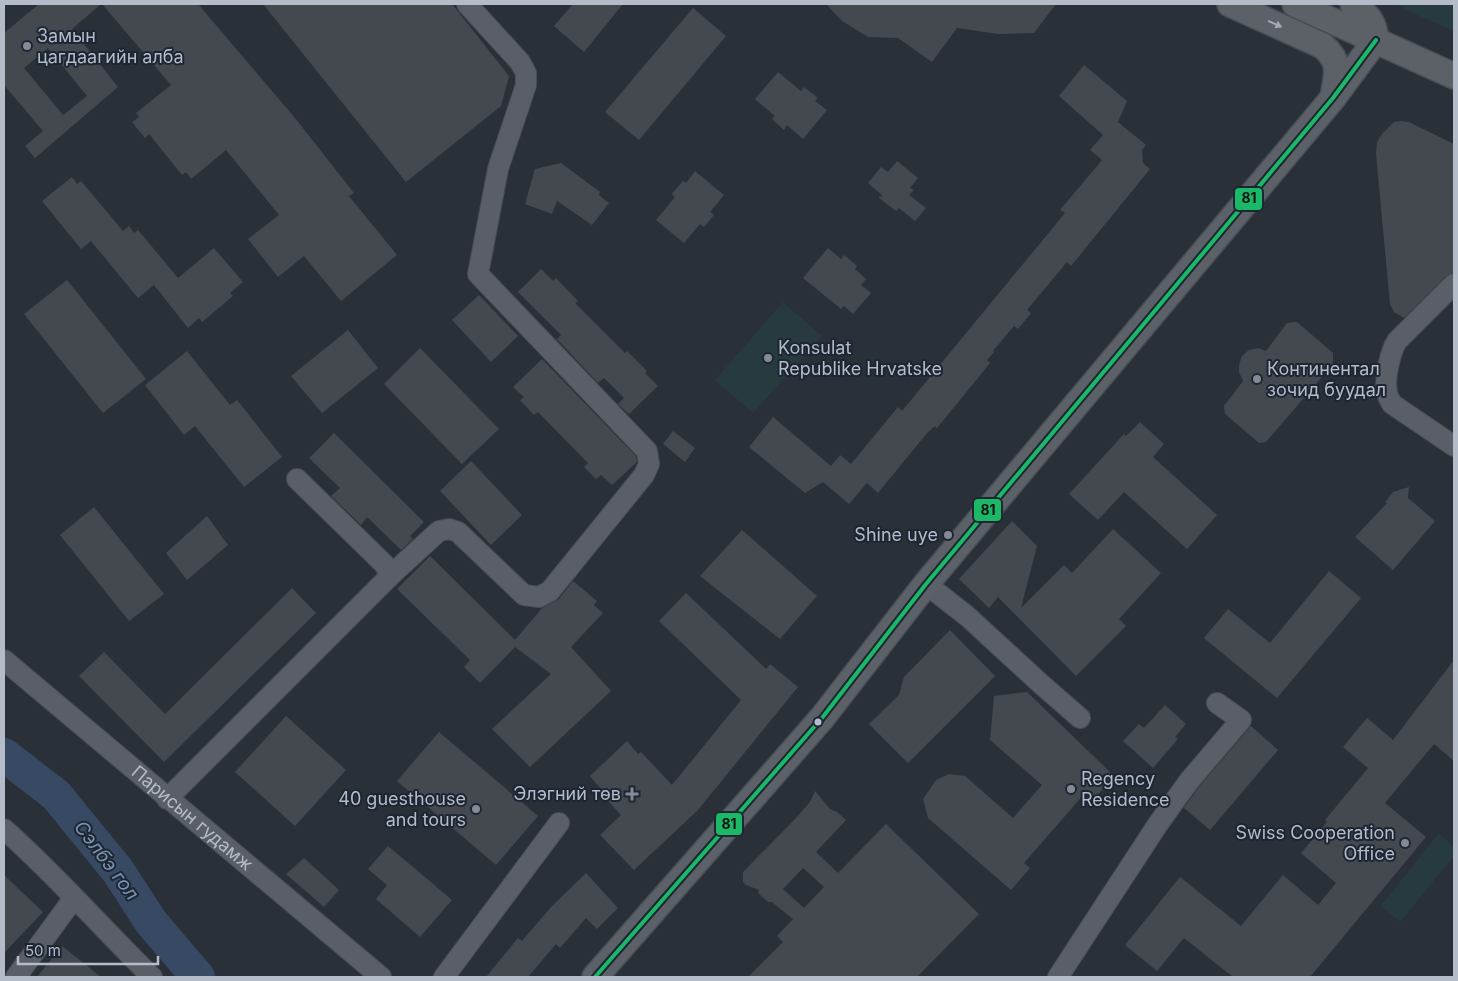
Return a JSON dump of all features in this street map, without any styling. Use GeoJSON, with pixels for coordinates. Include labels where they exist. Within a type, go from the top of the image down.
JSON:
{"type":"FeatureCollection","features":[{"type":"Feature","properties":{"kind":"main road"},"geometry":{"type":"LineString","coordinates":[[1230,4],[1323,46],[1332,54],[1336,62],[1337,71],[1333,98]]}},
{"type":"Feature","properties":{"kind":"main road"},"geometry":{"type":"LineString","coordinates":[[1295,4],[1454,76]]}},
{"type":"Feature","properties":{"kind":"main road"},"geometry":{"type":"LineString","coordinates":[[595,977],[822,718],[926,584],[1333,98],[1376,40],[1375,27],[1368,16],[1353,4]]}},
{"type":"Feature","properties":{"kind":"street"},"geometry":{"type":"LineString","coordinates":[[168,799],[392,574],[440,531],[449,529],[458,532],[524,595],[538,597],[550,591],[644,475],[649,464],[647,451],[478,274],[498,170],[526,85],[526,73],[520,62],[467,4]]}},
{"type":"Feature","properties":{"kind":"street"},"geometry":{"type":"LineString","coordinates":[[1454,284],[1397,341],[1392,349],[1386,386],[1392,404],[1454,446]]}},
{"type":"Feature","properties":{"kind":"street"},"geometry":{"type":"LineString","coordinates":[[297,479],[392,574]]}},
{"type":"Feature","properties":{"kind":"street"},"geometry":{"type":"LineString","coordinates":[[926,584],[967,616],[1080,718]]}},
{"type":"Feature","properties":{"kind":"street","name":"Парисын гудамж"},"geometry":{"type":"LineString","coordinates":[[4,660],[381,977]]}},
{"type":"Feature","properties":{"kind":"street"},"geometry":{"type":"LineString","coordinates":[[1058,977],[1158,824],[1189,782],[1241,720],[1216,702]]}},
{"type":"Feature","properties":{"kind":"street"},"geometry":{"type":"LineString","coordinates":[[444,977],[558,824]]}},
{"type":"Feature","properties":{"kind":"street"},"geometry":{"type":"LineString","coordinates":[[4,829],[35,856],[152,977]]}},
{"type":"Feature","properties":{"kind":"street"},"geometry":{"type":"LineString","coordinates":[[16,977],[74,898]]}},
{"type":"Feature","properties":{"kind":"green space"},"geometry":{"type":"Polygon","coordinates":[[[1397,4],[1454,4],[1454,31],[1415,14],[1397,4]]]}},
{"type":"Feature","properties":{"kind":"green space","name":"Konsulat Republike Hrvatske"},"geometry":{"type":"Polygon","coordinates":[[[783,302],[822,336],[753,413],[715,380],[783,302]]]}},
{"type":"Feature","properties":{"kind":"green space"},"geometry":{"type":"Polygon","coordinates":[[[1439,833],[1454,848],[1454,856],[1400,922],[1381,906],[1439,833]]]}},
{"type":"Feature","properties":{"kind":"building"},"geometry":{"type":"Polygon","coordinates":[[[39,4],[101,4],[72,29],[118,87],[35,158],[25,146],[43,131],[4,85],[4,33],[39,4]],[[48,48],[24,68],[63,115],[87,96],[48,48]]]}},
{"type":"Feature","properties":{"kind":"building"},"geometry":{"type":"Polygon","coordinates":[[[102,4],[198,4],[295,118],[354,193],[349,196],[397,255],[341,301],[304,256],[278,277],[248,239],[279,215],[226,150],[191,179],[186,172],[182,175],[149,134],[145,138],[132,122],[139,117],[136,113],[171,85],[102,4]]]}},
{"type":"Feature","properties":{"kind":"building"},"geometry":{"type":"Polygon","coordinates":[[[263,4],[452,4],[509,76],[501,106],[406,182],[263,4]]]}},
{"type":"Feature","properties":{"kind":"building"},"geometry":{"type":"Polygon","coordinates":[[[573,4],[623,4],[584,52],[554,26],[573,4]]]}},
{"type":"Feature","properties":{"kind":"building"},"geometry":{"type":"Polygon","coordinates":[[[826,4],[1056,4],[1034,33],[998,34],[957,28],[932,62],[898,38],[868,37],[842,21],[826,4]]]}},
{"type":"Feature","properties":{"kind":"building"},"geometry":{"type":"Polygon","coordinates":[[[693,8],[726,36],[639,140],[605,112],[693,8]]]}},
{"type":"Feature","properties":{"kind":"building"},"geometry":{"type":"Polygon","coordinates":[[[1084,65],[1127,101],[1118,122],[1146,145],[1142,150],[1143,163],[1150,169],[1071,266],[1067,262],[1027,310],[1031,313],[1018,329],[1014,326],[993,351],[987,360],[990,363],[937,428],[935,426],[927,433],[878,493],[867,483],[849,504],[823,482],[805,493],[749,447],[773,417],[831,466],[840,455],[851,464],[898,407],[902,411],[1065,213],[1060,210],[1102,160],[1090,150],[1103,135],[1059,96],[1084,65]]]}},
{"type":"Feature","properties":{"kind":"building"},"geometry":{"type":"Polygon","coordinates":[[[778,72],[801,91],[804,87],[818,98],[815,101],[827,110],[803,139],[787,125],[784,130],[772,119],[775,116],[755,99],[778,72]]]}},
{"type":"Feature","properties":{"kind":"building"},"geometry":{"type":"Polygon","coordinates":[[[1394,122],[1409,122],[1454,144],[1454,272],[1446,276],[1404,318],[1394,312],[1390,304],[1376,154],[1377,142],[1382,134],[1394,122]]]}},
{"type":"Feature","properties":{"kind":"building"},"geometry":{"type":"Polygon","coordinates":[[[897,161],[918,178],[910,188],[914,190],[909,195],[926,208],[915,221],[899,208],[896,211],[878,197],[883,196],[868,183],[881,167],[888,172],[897,161]]]}},
{"type":"Feature","properties":{"kind":"building"},"geometry":{"type":"Polygon","coordinates":[[[561,163],[600,192],[599,195],[609,203],[592,225],[557,201],[552,214],[525,204],[535,169],[561,163]]]}},
{"type":"Feature","properties":{"kind":"building"},"geometry":{"type":"Polygon","coordinates":[[[695,171],[724,195],[710,212],[714,215],[704,227],[700,224],[684,243],[656,220],[675,197],[672,194],[683,181],[686,183],[695,171]]]}},
{"type":"Feature","properties":{"kind":"building"},"geometry":{"type":"Polygon","coordinates":[[[72,177],[77,184],[81,181],[123,231],[129,226],[134,233],[138,230],[178,278],[214,248],[243,282],[230,293],[233,296],[202,322],[199,318],[188,328],[154,285],[138,298],[91,241],[81,249],[42,201],[72,177]]]}},
{"type":"Feature","properties":{"kind":"building"},"geometry":{"type":"Polygon","coordinates":[[[828,248],[841,259],[844,255],[857,266],[855,269],[866,279],[861,285],[871,293],[853,314],[844,306],[841,309],[803,278],[828,248]]]}},
{"type":"Feature","properties":{"kind":"building"},"geometry":{"type":"Polygon","coordinates":[[[541,269],[553,281],[556,278],[578,301],[575,303],[625,353],[627,351],[647,371],[645,373],[658,386],[629,414],[618,404],[624,398],[604,378],[598,383],[557,339],[561,335],[518,292],[541,269]]]}},
{"type":"Feature","properties":{"kind":"building"},"geometry":{"type":"Polygon","coordinates":[[[67,280],[146,379],[103,413],[24,314],[67,280]]]}},
{"type":"Feature","properties":{"kind":"building"},"geometry":{"type":"Polygon","coordinates":[[[479,295],[518,336],[491,362],[452,320],[479,295]]]}},
{"type":"Feature","properties":{"kind":"building","name":"Континентал зочид буудал"},"geometry":{"type":"Polygon","coordinates":[[[1297,322],[1333,353],[1333,364],[1266,442],[1259,443],[1225,414],[1224,406],[1243,381],[1239,372],[1242,356],[1249,350],[1258,348],[1266,351],[1287,323],[1297,322]]]}},
{"type":"Feature","properties":{"kind":"building"},"geometry":{"type":"Polygon","coordinates":[[[348,330],[378,368],[322,413],[291,376],[348,330]]]}},
{"type":"Feature","properties":{"kind":"building"},"geometry":{"type":"Polygon","coordinates":[[[420,348],[499,429],[462,464],[384,384],[420,348]]]}},
{"type":"Feature","properties":{"kind":"building"},"geometry":{"type":"Polygon","coordinates":[[[187,351],[230,405],[237,400],[282,457],[244,487],[195,426],[184,435],[145,385],[187,351]]]}},
{"type":"Feature","properties":{"kind":"building"},"geometry":{"type":"Polygon","coordinates":[[[542,359],[636,456],[637,462],[612,485],[601,475],[596,479],[584,467],[588,463],[538,412],[534,415],[520,400],[524,397],[513,387],[542,359]]]}},
{"type":"Feature","properties":{"kind":"building"},"geometry":{"type":"Polygon","coordinates":[[[1140,422],[1164,444],[1153,457],[1217,515],[1187,549],[1124,492],[1098,520],[1069,494],[1124,434],[1126,436],[1140,422]]]}},
{"type":"Feature","properties":{"kind":"building"},"geometry":{"type":"Polygon","coordinates":[[[673,431],[695,448],[685,462],[663,444],[673,431]]]}},
{"type":"Feature","properties":{"kind":"building"},"geometry":{"type":"Polygon","coordinates":[[[334,433],[424,522],[410,536],[413,539],[401,550],[367,517],[361,525],[331,496],[340,488],[309,458],[334,433]]]}},
{"type":"Feature","properties":{"kind":"building"},"geometry":{"type":"Polygon","coordinates":[[[471,461],[522,515],[491,545],[440,491],[471,461]]]}},
{"type":"Feature","properties":{"kind":"building"},"geometry":{"type":"Polygon","coordinates":[[[1409,487],[1408,498],[1435,521],[1393,570],[1355,537],[1387,503],[1385,502],[1393,492],[1409,487]]]}},
{"type":"Feature","properties":{"kind":"building"},"geometry":{"type":"Polygon","coordinates":[[[94,507],[164,594],[129,621],[60,535],[94,507]]]}},
{"type":"Feature","properties":{"kind":"building"},"geometry":{"type":"Polygon","coordinates":[[[207,516],[228,545],[187,580],[166,553],[207,516]]]}},
{"type":"Feature","properties":{"kind":"building"},"geometry":{"type":"Polygon","coordinates":[[[1012,521],[1037,546],[1021,608],[1064,565],[1072,573],[1113,529],[1161,573],[1119,619],[1126,626],[1076,676],[998,597],[989,608],[959,579],[1012,521]]]}},
{"type":"Feature","properties":{"kind":"building"},"geometry":{"type":"Polygon","coordinates":[[[742,530],[817,596],[780,639],[700,576],[742,530]]]}},
{"type":"Feature","properties":{"kind":"building"},"geometry":{"type":"Polygon","coordinates":[[[430,556],[515,640],[542,608],[559,599],[573,581],[597,601],[594,605],[603,613],[571,647],[611,691],[530,767],[492,729],[551,674],[515,647],[480,683],[464,667],[470,660],[397,589],[430,556]]]}},
{"type":"Feature","properties":{"kind":"building"},"geometry":{"type":"Polygon","coordinates":[[[1329,571],[1361,598],[1277,698],[1204,638],[1228,609],[1270,643],[1329,571]]]}},
{"type":"Feature","properties":{"kind":"building"},"geometry":{"type":"Polygon","coordinates":[[[292,588],[316,613],[164,762],[79,676],[104,652],[165,714],[292,588]]]}},
{"type":"Feature","properties":{"kind":"building"},"geometry":{"type":"Polygon","coordinates":[[[686,593],[766,669],[770,664],[798,687],[698,810],[634,870],[600,835],[621,815],[599,791],[601,789],[590,776],[627,741],[638,754],[641,752],[672,785],[741,700],[659,621],[686,593]]]}},
{"type":"Feature","properties":{"kind":"building"},"geometry":{"type":"Polygon","coordinates":[[[950,630],[995,676],[908,763],[869,724],[899,695],[904,677],[950,630]]]}},
{"type":"Feature","properties":{"kind":"building"},"geometry":{"type":"Polygon","coordinates":[[[1454,660],[1454,761],[1434,744],[1385,803],[1426,837],[1310,977],[1233,977],[1184,938],[1157,971],[1125,945],[1180,877],[1241,926],[1283,875],[1318,905],[1336,883],[1301,853],[1327,822],[1325,820],[1368,768],[1343,747],[1367,718],[1393,740],[1454,660]]]}},
{"type":"Feature","properties":{"kind":"building","name":"Regency Residence"},"geometry":{"type":"Polygon","coordinates":[[[1027,692],[1110,772],[1108,783],[1093,800],[1085,793],[1024,863],[1030,868],[1011,890],[928,818],[923,799],[936,780],[949,774],[965,776],[1013,818],[1042,785],[990,740],[994,696],[1027,692]]]}},
{"type":"Feature","properties":{"kind":"building"},"geometry":{"type":"Polygon","coordinates":[[[1165,705],[1186,724],[1175,737],[1178,739],[1153,768],[1123,741],[1139,724],[1144,728],[1165,705]]]}},
{"type":"Feature","properties":{"kind":"building"},"geometry":{"type":"Polygon","coordinates":[[[286,716],[346,770],[295,826],[235,772],[286,716]]]}},
{"type":"Feature","properties":{"kind":"building"},"geometry":{"type":"Polygon","coordinates":[[[1251,726],[1278,750],[1210,830],[1184,808],[1198,788],[1251,726]]]}},
{"type":"Feature","properties":{"kind":"building"},"geometry":{"type":"Polygon","coordinates":[[[439,732],[538,816],[496,865],[397,781],[439,732]]]}},
{"type":"Feature","properties":{"kind":"building"},"geometry":{"type":"Polygon","coordinates":[[[815,791],[830,809],[846,820],[816,852],[838,873],[886,824],[979,914],[917,977],[748,977],[783,942],[777,936],[793,919],[772,902],[768,902],[758,893],[759,890],[746,885],[743,882],[743,872],[810,802],[815,791]],[[803,868],[783,889],[804,908],[824,887],[803,868]]]}},
{"type":"Feature","properties":{"kind":"building"},"geometry":{"type":"Polygon","coordinates":[[[388,846],[452,900],[420,937],[376,899],[387,885],[368,869],[388,846]]]}},
{"type":"Feature","properties":{"kind":"building"},"geometry":{"type":"Polygon","coordinates":[[[304,858],[339,890],[324,907],[286,874],[304,858]]]}},
{"type":"Feature","properties":{"kind":"building"},"geometry":{"type":"Polygon","coordinates":[[[586,873],[618,908],[597,929],[586,918],[560,948],[556,944],[528,977],[486,977],[518,938],[522,941],[551,907],[586,873]]]}},
{"type":"Feature","properties":{"kind":"building"},"geometry":{"type":"Polygon","coordinates":[[[4,875],[43,912],[4,953],[4,875]]]}},
{"type":"Feature","properties":{"kind":"building"},"geometry":{"type":"Polygon","coordinates":[[[62,946],[101,977],[37,977],[62,946]]]}},
{"type":"Feature","properties":{"kind":"waterway","name":"Сэлбэ гол"},"geometry":{"type":"LineString","coordinates":[[4,755],[56,795],[118,871],[151,922],[198,977]]}},
{"type":"Feature","properties":{"kind":"transit line","name":"81"},"geometry":{"type":"LineString","coordinates":[[595,977],[822,718],[926,584],[1333,98],[1376,40]]}},
{"type":"Feature","properties":{"kind":"place","name":"Замын цагдаагийн алба"},"geometry":{"type":"Point","coordinates":[27,46]}},
{"type":"Feature","properties":{"kind":"place","name":"Konsulat Republike Hrvatske"},"geometry":{"type":"Point","coordinates":[768,358]}},
{"type":"Feature","properties":{"kind":"place","name":"Континентал зочид буудал"},"geometry":{"type":"Point","coordinates":[1257,379]}},
{"type":"Feature","properties":{"kind":"place","name":"Shine uye"},"geometry":{"type":"Point","coordinates":[948,535]}},
{"type":"Feature","properties":{"kind":"place","name":"Regency Residence"},"geometry":{"type":"Point","coordinates":[1071,789]}},
{"type":"Feature","properties":{"kind":"place","name":"Элэгний төв"},"geometry":{"type":"Point","coordinates":[632,794]}},
{"type":"Feature","properties":{"kind":"place","name":"40 guesthouse and tours"},"geometry":{"type":"Point","coordinates":[476,809]}},
{"type":"Feature","properties":{"kind":"place","name":"Swiss Cooperation Office"},"geometry":{"type":"Point","coordinates":[1405,843]}}]}
